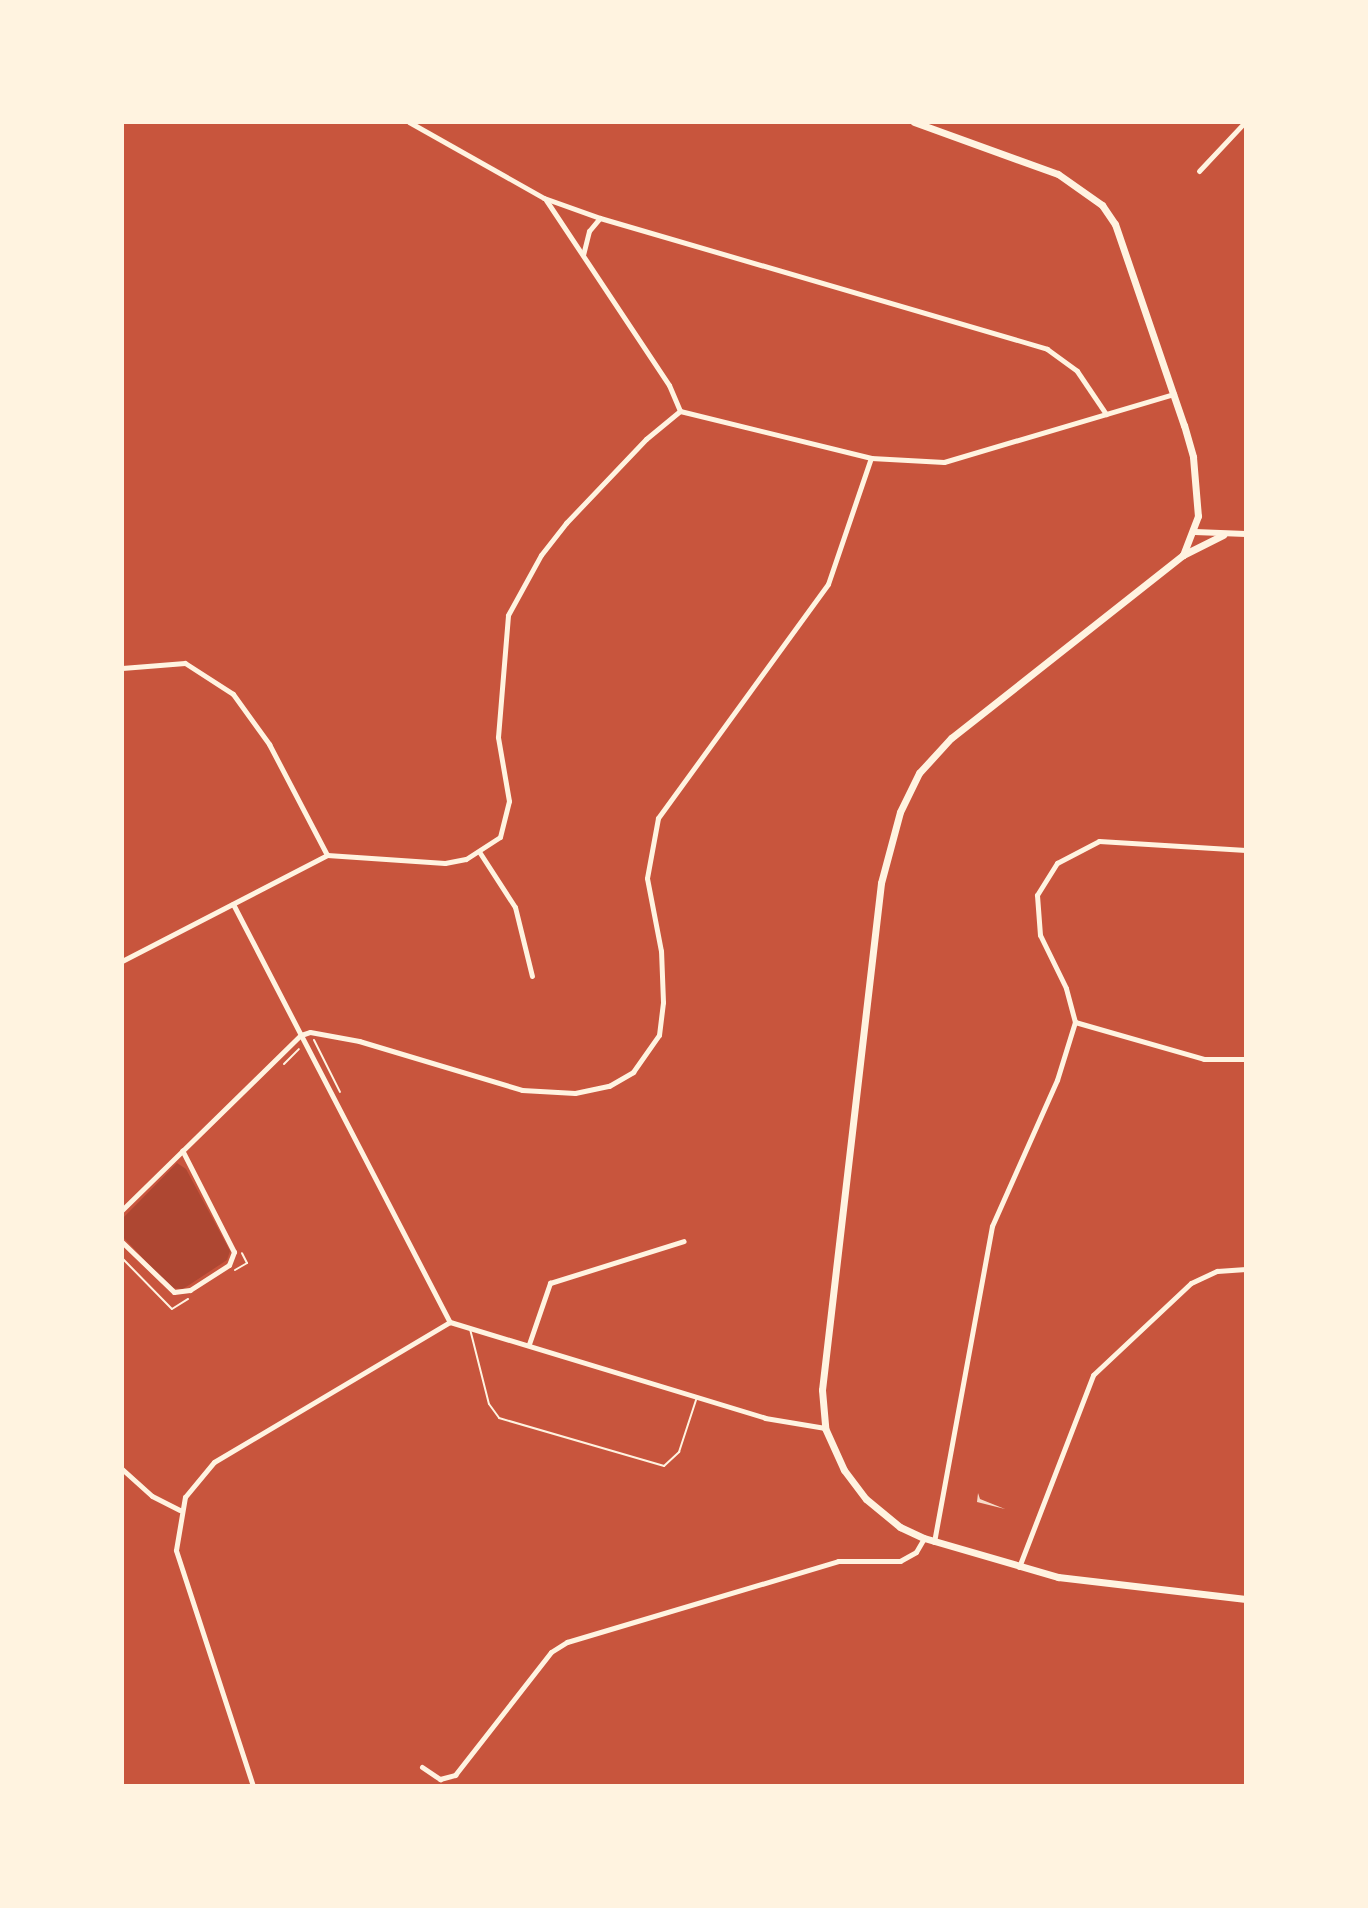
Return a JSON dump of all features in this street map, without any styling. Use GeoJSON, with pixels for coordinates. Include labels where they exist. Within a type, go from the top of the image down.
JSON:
{"type":"FeatureCollection","features":[{"type":"Feature","properties":{"kind":"main road"},"geometry":{"type":"LineString","coordinates":[[914,122],[1058,174],[1102,205],[1115,224],[1193,457],[1195,532],[1183,555]]}},
{"type":"Feature","properties":{"kind":"main road"},"geometry":{"type":"LineString","coordinates":[[1223,535],[1183,555],[951,738],[919,773],[900,812],[881,883],[822,1390],[825,1428],[844,1470],[866,1499],[900,1527],[934,1542],[1018,1568],[1246,1599]]}},
{"type":"Feature","properties":{"kind":"street"},"geometry":{"type":"LineString","coordinates":[[409,122],[544,198],[600,218],[1047,349],[1077,371],[1106,414]]}},
{"type":"Feature","properties":{"kind":"street"},"geometry":{"type":"LineString","coordinates":[[1199,171],[1245,122]]}},
{"type":"Feature","properties":{"kind":"street"},"geometry":{"type":"LineString","coordinates":[[544,198],[669,385],[680,411]]}},
{"type":"Feature","properties":{"kind":"street"},"geometry":{"type":"LineString","coordinates":[[583,256],[589,231],[600,218]]}},
{"type":"Feature","properties":{"kind":"street"},"geometry":{"type":"LineString","coordinates":[[680,411],[871,458],[944,462],[1174,394]]}},
{"type":"Feature","properties":{"kind":"street"},"geometry":{"type":"LineString","coordinates":[[122,961],[327,855],[421,864],[466,859],[480,853],[500,837],[507,822],[509,801],[498,737],[508,615],[541,555],[566,523],[646,439],[680,411]]}},
{"type":"Feature","properties":{"kind":"street"},"geometry":{"type":"LineString","coordinates":[[122,1210],[301,1035],[310,1032],[359,1041],[522,1090],[575,1093],[609,1086],[633,1072],[659,1035],[663,1002],[661,951],[647,878],[658,818],[828,584],[871,458]]}},
{"type":"Feature","properties":{"kind":"street"},"geometry":{"type":"LineString","coordinates":[[1195,532],[1246,534]]}},
{"type":"Feature","properties":{"kind":"street"},"geometry":{"type":"LineString","coordinates":[[122,668],[185,663],[233,694],[269,744],[327,855]]}},
{"type":"Feature","properties":{"kind":"street"},"geometry":{"type":"LineString","coordinates":[[934,1542],[992,1226],[1057,1080],[1075,1022],[1035,914],[1037,895],[1057,863],[1099,841],[1246,850]]}},
{"type":"Feature","properties":{"kind":"street"},"geometry":{"type":"LineString","coordinates":[[480,853],[515,907],[532,976]]}},
{"type":"Feature","properties":{"kind":"street"},"geometry":{"type":"LineString","coordinates":[[233,904],[450,1322]]}},
{"type":"Feature","properties":{"kind":"street"},"geometry":{"type":"LineString","coordinates":[[1075,1022],[1204,1059],[1246,1059]]}},
{"type":"Feature","properties":{"kind":"street"},"geometry":{"type":"LineString","coordinates":[[122,1242],[174,1292],[190,1290],[229,1265],[234,1252],[182,1150]]}},
{"type":"Feature","properties":{"kind":"street"},"geometry":{"type":"LineString","coordinates":[[529,1344],[550,1283],[684,1241]]}},
{"type":"Feature","properties":{"kind":"street"},"geometry":{"type":"LineString","coordinates":[[1018,1568],[1093,1375],[1191,1283],[1217,1271],[1246,1269]]}},
{"type":"Feature","properties":{"kind":"street"},"geometry":{"type":"LineString","coordinates":[[253,1786],[178,1564],[180,1510],[192,1484],[214,1462],[450,1322],[765,1418],[825,1428]]}},
{"type":"Feature","properties":{"kind":"street"},"geometry":{"type":"LineString","coordinates":[[122,1469],[152,1496],[180,1510]]}},
{"type":"Feature","properties":{"kind":"street"},"geometry":{"type":"LineString","coordinates":[[422,1767],[440,1779],[455,1775],[551,1652],[567,1642],[838,1561],[900,1561],[916,1552],[924,1538]]}},
{"type":"Feature","properties":{"kind":"lane"},"geometry":{"type":"LineString","coordinates":[[469,1326],[489,1404],[499,1418],[652,1466],[664,1466],[679,1452],[697,1396]]}},
{"type":"Feature","properties":{"kind":"path"},"geometry":{"type":"LineString","coordinates":[[310,1032],[345,1101]]}},
{"type":"Feature","properties":{"kind":"path"},"geometry":{"type":"LineString","coordinates":[[278,1070],[300,1048],[307,1062]]}},
{"type":"Feature","properties":{"kind":"path"},"geometry":{"type":"LineString","coordinates":[[234,1270],[247,1263],[240,1249]]}},
{"type":"Feature","properties":{"kind":"path"},"geometry":{"type":"LineString","coordinates":[[122,1258],[172,1309],[197,1293]]}},
{"type":"Feature","properties":{"kind":"shaded area"},"geometry":{"type":"Polygon","coordinates":[[[177,1163],[186,1169],[230,1251],[227,1260],[183,1289],[171,1288],[122,1236],[122,1219],[177,1163]]]}},
{"type":"Feature","properties":{"kind":"building"},"geometry":{"type":"Polygon","coordinates":[[[978,1493],[980,1499],[1005,1509],[977,1502],[978,1493]]]}}]}
